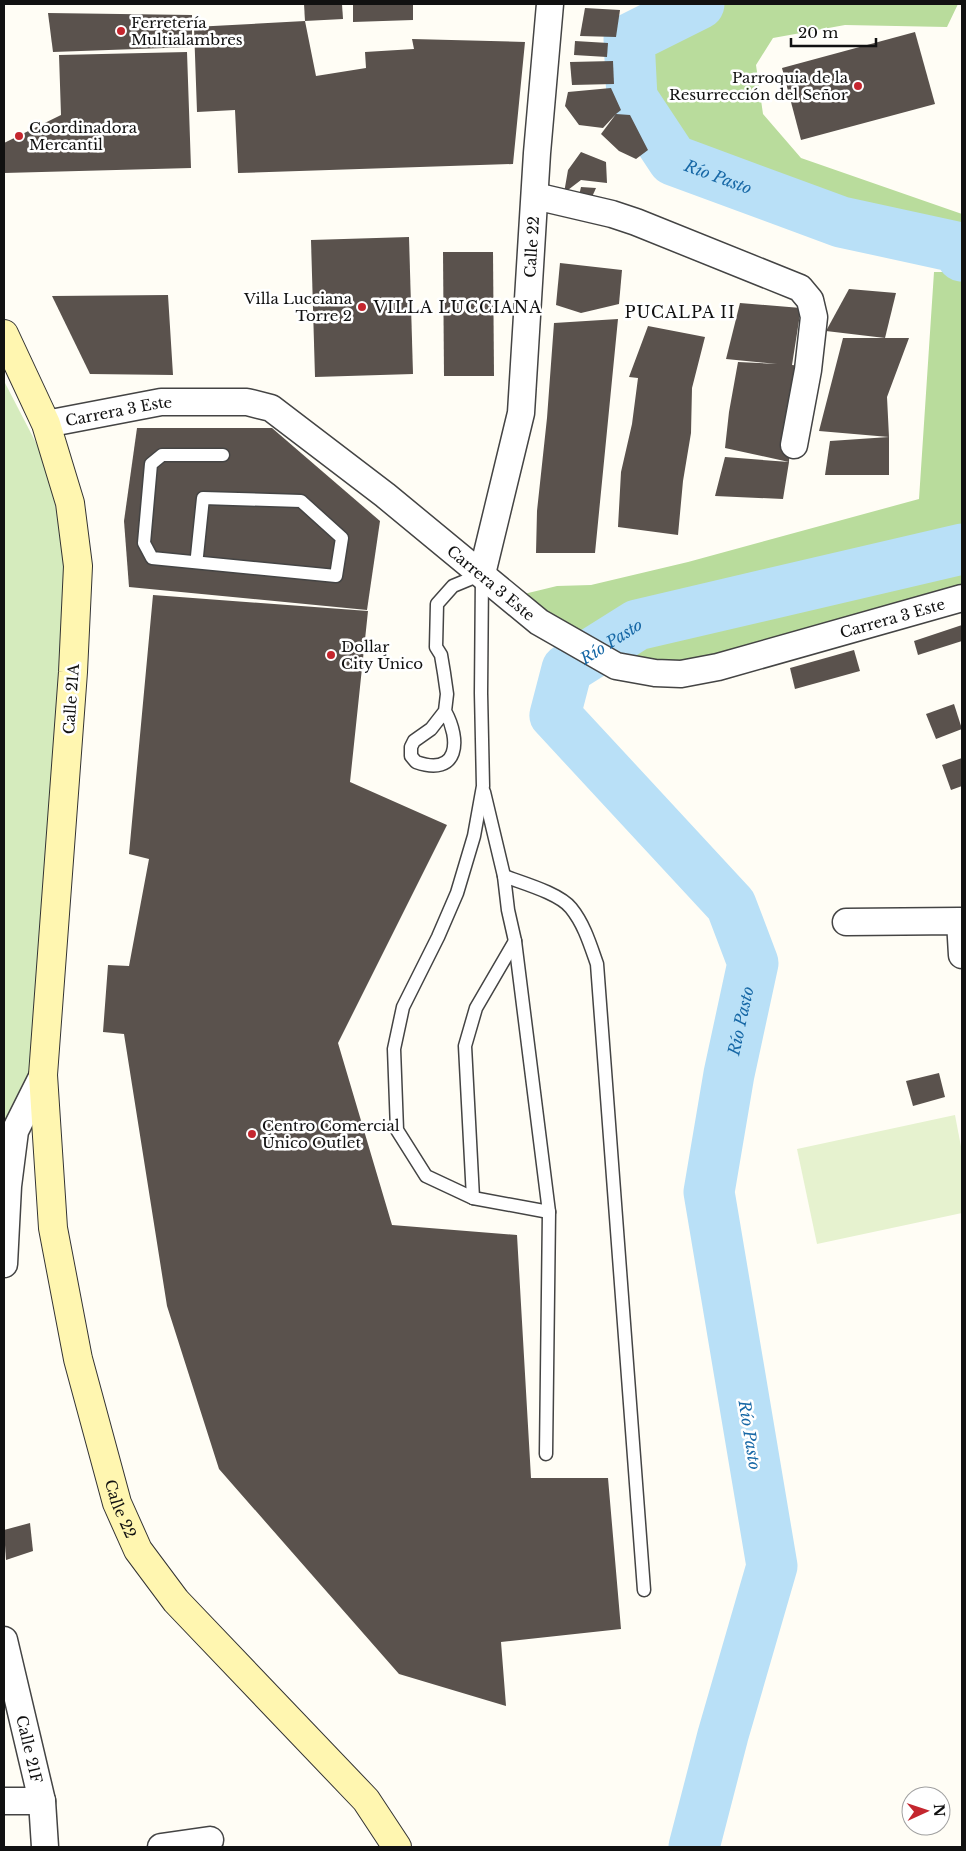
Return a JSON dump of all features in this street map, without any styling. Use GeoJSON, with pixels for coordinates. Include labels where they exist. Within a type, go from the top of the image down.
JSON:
{"type":"FeatureCollection","features":[{"type":"Feature","properties":{"kind":"main road","name":"Calle 21A"},"geometry":{"type":"LineString","coordinates":[[4,334],[46,424],[70,503],[78,566],[74,672],[43,1075]]}},
{"type":"Feature","properties":{"kind":"main road","name":"Calle 22"},"geometry":{"type":"LineString","coordinates":[[43,1075],[53,1228],[78,1360],[117,1503],[138,1550],[176,1601],[366,1800],[396,1847]]}},
{"type":"Feature","properties":{"kind":"street","name":"Calle 22"},"geometry":{"type":"LineString","coordinates":[[482,574],[521,413],[534,196],[550,4]]}},
{"type":"Feature","properties":{"kind":"street"},"geometry":{"type":"LineString","coordinates":[[534,196],[612,214],[636,222],[800,288],[806,293],[810,300],[814,318],[808,370],[794,445]]}},
{"type":"Feature","properties":{"kind":"street","name":"Carrera 3 Este"},"geometry":{"type":"LineString","coordinates":[[46,424],[161,402],[247,402],[271,408],[385,495],[539,622],[616,666],[664,674],[681,674],[708,669],[962,598]]}},
{"type":"Feature","properties":{"kind":"street"},"geometry":{"type":"LineString","coordinates":[[846,922],[961,917],[962,955]]}},
{"type":"Feature","properties":{"kind":"street"},"geometry":{"type":"LineString","coordinates":[[4,1264],[8,1186],[16,1132],[43,1075]]}},
{"type":"Feature","properties":{"kind":"street","name":"Calle 21F"},"geometry":{"type":"LineString","coordinates":[[4,1640],[42,1801],[45,1847]]}},
{"type":"Feature","properties":{"kind":"street"},"geometry":{"type":"LineString","coordinates":[[4,1801],[42,1801]]}},
{"type":"Feature","properties":{"kind":"street"},"geometry":{"type":"LineString","coordinates":[[161,1847],[210,1840]]}},
{"type":"Feature","properties":{"kind":"lane"},"geometry":{"type":"LineString","coordinates":[[197,556],[203,498],[301,501],[342,538],[336,576],[152,558],[144,543],[151,464],[162,455],[222,455]]}},
{"type":"Feature","properties":{"kind":"lane"},"geometry":{"type":"LineString","coordinates":[[445,710],[447,694],[441,655],[436,647],[438,604],[453,586],[482,574],[481,693],[483,786],[474,836],[457,893],[438,937],[403,1007],[394,1049],[397,1130],[426,1176],[473,1198],[549,1212]]}},
{"type":"Feature","properties":{"kind":"lane"},"geometry":{"type":"LineString","coordinates":[[483,786],[504,876],[508,910],[515,941],[549,1212],[546,1454]]}},
{"type":"Feature","properties":{"kind":"lane"},"geometry":{"type":"LineString","coordinates":[[504,876],[554,896],[570,906],[586,931],[597,964],[644,1590]]}},
{"type":"Feature","properties":{"kind":"lane"},"geometry":{"type":"LineString","coordinates":[[473,1198],[465,1046],[476,1008],[515,941]]}},
{"type":"Feature","properties":{"kind":"green space"},"geometry":{"type":"Polygon","coordinates":[[[738,4],[958,4],[947,27],[845,25],[773,38],[756,65],[763,114],[801,158],[962,214],[962,241],[850,217],[736,178],[680,154],[660,116],[648,79],[649,44],[684,17],[705,7],[738,4]]]}},
{"type":"Feature","properties":{"kind":"green space"},"geometry":{"type":"Polygon","coordinates":[[[934,272],[956,272],[962,283],[962,543],[960,545],[827,571],[609,626],[588,638],[554,623],[524,594],[557,586],[591,585],[688,562],[919,499],[934,272]]]}},
{"type":"Feature","properties":{"kind":"green space"},"geometry":{"type":"Polygon","coordinates":[[[4,381],[48,466],[66,565],[44,980],[4,1238],[4,381]]]}},
{"type":"Feature","properties":{"kind":"green space"},"geometry":{"type":"Polygon","coordinates":[[[962,564],[962,590],[700,665],[628,659],[636,637],[859,585],[962,564]]]}},
{"type":"Feature","properties":{"kind":"green space"},"geometry":{"type":"Polygon","coordinates":[[[955,1115],[962,1152],[962,1213],[817,1244],[797,1149],[955,1115]]]}},
{"type":"Feature","properties":{"kind":"building"},"geometry":{"type":"Polygon","coordinates":[[[304,4],[342,4],[343,19],[305,21],[304,4]]]}},
{"type":"Feature","properties":{"kind":"building"},"geometry":{"type":"Polygon","coordinates":[[[353,4],[413,4],[413,20],[353,22],[353,4]]]}},
{"type":"Feature","properties":{"kind":"building"},"geometry":{"type":"Polygon","coordinates":[[[585,8],[620,10],[616,37],[580,36],[585,8]]]}},
{"type":"Feature","properties":{"kind":"building","name":"Ferretería Multialambres"},"geometry":{"type":"Polygon","coordinates":[[[48,13],[192,15],[192,47],[53,52],[48,13]]]}},
{"type":"Feature","properties":{"kind":"building"},"geometry":{"type":"Polygon","coordinates":[[[305,21],[316,76],[366,68],[365,52],[414,49],[412,39],[525,42],[513,164],[238,173],[235,110],[197,112],[194,27],[305,21]]]}},
{"type":"Feature","properties":{"kind":"building","name":"Parroquia de la Resurrección del Señor"},"geometry":{"type":"Polygon","coordinates":[[[915,32],[935,104],[801,140],[782,68],[915,32]]]}},
{"type":"Feature","properties":{"kind":"building"},"geometry":{"type":"Polygon","coordinates":[[[575,41],[608,43],[607,57],[574,55],[575,41]]]}},
{"type":"Feature","properties":{"kind":"building"},"geometry":{"type":"Polygon","coordinates":[[[187,52],[191,168],[4,173],[4,143],[61,115],[59,55],[187,52]]]}},
{"type":"Feature","properties":{"kind":"building"},"geometry":{"type":"Polygon","coordinates":[[[613,61],[614,84],[572,85],[570,62],[613,61]]]}},
{"type":"Feature","properties":{"kind":"building"},"geometry":{"type":"Polygon","coordinates":[[[611,88],[621,110],[603,128],[579,125],[565,106],[568,92],[611,88]]]}},
{"type":"Feature","properties":{"kind":"building"},"geometry":{"type":"Polygon","coordinates":[[[616,114],[630,115],[648,150],[636,159],[619,151],[601,134],[616,114]]]}},
{"type":"Feature","properties":{"kind":"building"},"geometry":{"type":"Polygon","coordinates":[[[581,152],[606,162],[607,183],[581,180],[564,193],[568,170],[581,152]]]}},
{"type":"Feature","properties":{"kind":"building"},"geometry":{"type":"Polygon","coordinates":[[[581,187],[596,188],[588,206],[577,204],[581,187]]]}},
{"type":"Feature","properties":{"kind":"building","name":"Villa Lucciana Torre 2"},"geometry":{"type":"Polygon","coordinates":[[[409,237],[413,374],[315,377],[311,240],[409,237]]]}},
{"type":"Feature","properties":{"kind":"building"},"geometry":{"type":"Polygon","coordinates":[[[443,252],[493,252],[494,376],[444,376],[443,252]]]}},
{"type":"Feature","properties":{"kind":"building"},"geometry":{"type":"Polygon","coordinates":[[[560,263],[622,270],[619,304],[581,313],[556,305],[560,263]]]}},
{"type":"Feature","properties":{"kind":"building"},"geometry":{"type":"Polygon","coordinates":[[[849,289],[896,293],[885,338],[826,331],[849,289]]]}},
{"type":"Feature","properties":{"kind":"building"},"geometry":{"type":"Polygon","coordinates":[[[168,295],[173,375],[90,374],[52,296],[168,295]]]}},
{"type":"Feature","properties":{"kind":"building"},"geometry":{"type":"Polygon","coordinates":[[[740,303],[801,308],[792,365],[801,366],[791,417],[789,462],[725,448],[738,362],[777,364],[726,359],[740,303]]]}},
{"type":"Feature","properties":{"kind":"building"},"geometry":{"type":"Polygon","coordinates":[[[618,319],[595,553],[536,553],[537,511],[547,418],[554,323],[618,319]]]}},
{"type":"Feature","properties":{"kind":"building"},"geometry":{"type":"Polygon","coordinates":[[[648,326],[705,337],[692,388],[691,433],[683,481],[678,535],[618,527],[621,472],[632,424],[638,378],[629,377],[648,326]]]}},
{"type":"Feature","properties":{"kind":"building"},"geometry":{"type":"Polygon","coordinates":[[[843,338],[909,338],[887,397],[889,437],[819,431],[843,338]]]}},
{"type":"Feature","properties":{"kind":"building"},"geometry":{"type":"Polygon","coordinates":[[[137,428],[272,428],[380,521],[367,610],[129,587],[124,521],[137,428]]]}},
{"type":"Feature","properties":{"kind":"building"},"geometry":{"type":"Polygon","coordinates":[[[889,437],[889,475],[825,475],[830,441],[889,437]]]}},
{"type":"Feature","properties":{"kind":"building"},"geometry":{"type":"Polygon","coordinates":[[[725,457],[789,462],[783,499],[715,496],[725,457]]]}},
{"type":"Feature","properties":{"kind":"building","name":"Centro Comercial Único Outlet"},"geometry":{"type":"Polygon","coordinates":[[[153,595],[368,611],[350,782],[447,825],[338,1043],[392,1225],[517,1235],[531,1478],[608,1478],[621,1629],[501,1642],[506,1706],[399,1674],[219,1469],[167,1306],[124,1034],[103,1032],[108,965],[129,966],[149,859],[129,854],[153,595]]]}},
{"type":"Feature","properties":{"kind":"building"},"geometry":{"type":"Polygon","coordinates":[[[962,625],[962,641],[918,655],[914,641],[962,625]]]}},
{"type":"Feature","properties":{"kind":"building"},"geometry":{"type":"Polygon","coordinates":[[[854,650],[860,671],[795,689],[790,668],[854,650]]]}},
{"type":"Feature","properties":{"kind":"building"},"geometry":{"type":"Polygon","coordinates":[[[954,704],[962,729],[936,739],[926,714],[954,704]]]}},
{"type":"Feature","properties":{"kind":"building"},"geometry":{"type":"Polygon","coordinates":[[[962,758],[962,786],[951,790],[942,765],[962,758]]]}},
{"type":"Feature","properties":{"kind":"building"},"geometry":{"type":"Polygon","coordinates":[[[939,1073],[945,1097],[913,1106],[906,1081],[939,1073]]]}},
{"type":"Feature","properties":{"kind":"building"},"geometry":{"type":"Polygon","coordinates":[[[30,1523],[33,1551],[6,1560],[4,1530],[30,1523]]]}},
{"type":"Feature","properties":{"kind":"waterway","name":"Río Pasto"},"geometry":{"type":"LineString","coordinates":[[699,4],[629,39],[632,98],[673,160],[841,222],[956,247],[962,256]]}},
{"type":"Feature","properties":{"kind":"waterway","name":"Río Pasto"},"geometry":{"type":"LineString","coordinates":[[694,1847],[723,1735],[772,1566],[709,1192],[729,1074],[753,963],[731,905],[555,715],[567,669],[637,625],[962,549]]}},
{"type":"Feature","properties":{"kind":"place","name":"Ferretería Multialambres"},"geometry":{"type":"Point","coordinates":[121,31]}},
{"type":"Feature","properties":{"kind":"place","name":"Parroquia de la Resurrección del Señor"},"geometry":{"type":"Point","coordinates":[858,86]}},
{"type":"Feature","properties":{"kind":"place","name":"Coordinadora Mercantil"},"geometry":{"type":"Point","coordinates":[19,136]}},
{"type":"Feature","properties":{"kind":"place","name":"Villa Lucciana Torre 2"},"geometry":{"type":"Point","coordinates":[362,307]}},
{"type":"Feature","properties":{"kind":"place","name":"Dollar City Único"},"geometry":{"type":"Point","coordinates":[331,655]}},
{"type":"Feature","properties":{"kind":"place","name":"Centro Comercial Único Outlet"},"geometry":{"type":"Point","coordinates":[252,1134]}},
{"type":"Feature","properties":{"kind":"district","name":"VILLA LUCCIANA"},"geometry":{"type":"Point","coordinates":[458,307]}},
{"type":"Feature","properties":{"kind":"district","name":"PUCALPA II"},"geometry":{"type":"Point","coordinates":[680,312]}}]}
